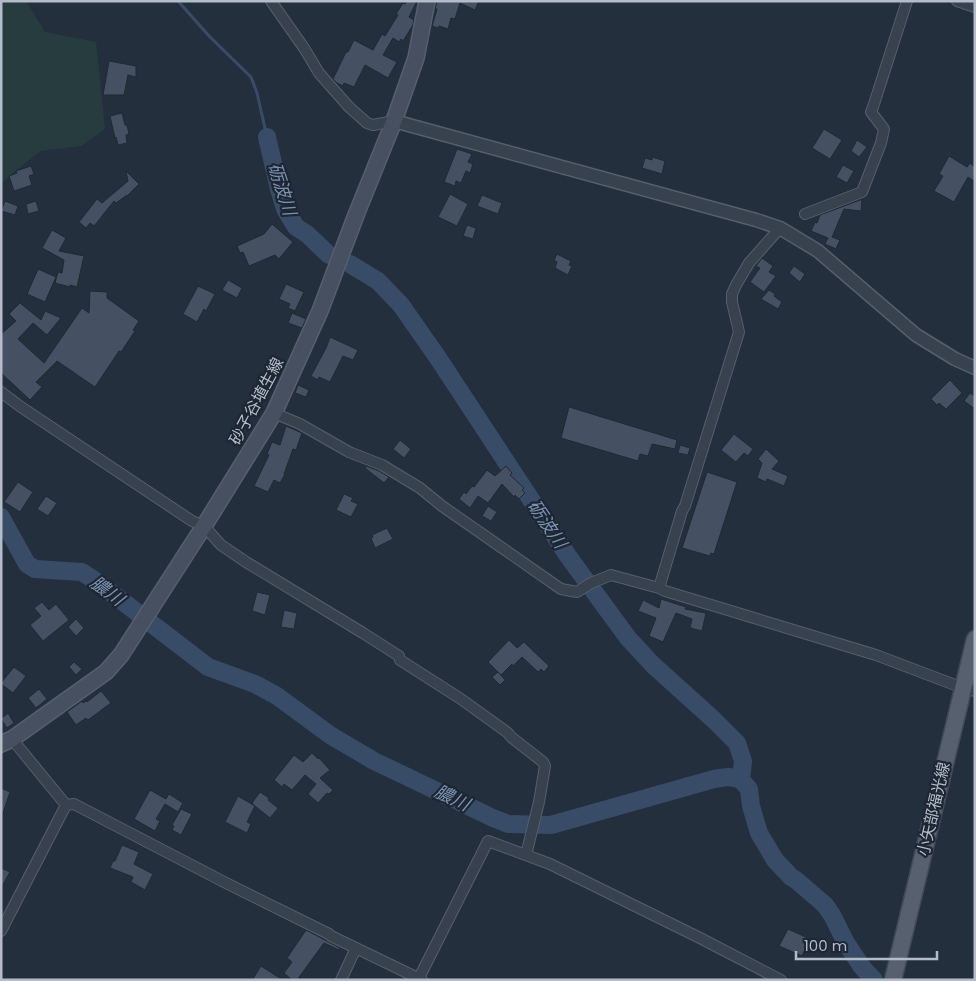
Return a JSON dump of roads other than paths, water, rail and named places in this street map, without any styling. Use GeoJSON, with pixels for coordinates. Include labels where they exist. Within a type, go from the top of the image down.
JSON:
{"type":"FeatureCollection","features":[{"type":"Feature","properties":{"kind":"main road","name":"砂子谷埴生線"},"geometry":{"type":"LineString","coordinates":[[7,741],[106,672],[121,656],[274,412],[320,311],[394,121],[416,58],[427,1]]}},
{"type":"Feature","properties":{"kind":"main road","name":"小矢部福光線"},"geometry":{"type":"LineString","coordinates":[[893,980],[969,690],[975,639]]}},
{"type":"Feature","properties":{"kind":"street"},"geometry":{"type":"LineString","coordinates":[[271,1],[319,73],[349,107],[367,123],[373,125],[394,121],[780,228],[818,251],[916,334],[955,359],[975,368]]}},
{"type":"Feature","properties":{"kind":"street"},"geometry":{"type":"LineString","coordinates":[[805,214],[862,192],[881,143],[884,129],[870,112],[907,1]]}},
{"type":"Feature","properties":{"kind":"street"},"geometry":{"type":"LineString","coordinates":[[957,1],[975,7]]}},
{"type":"Feature","properties":{"kind":"street"},"geometry":{"type":"LineString","coordinates":[[659,588],[739,332],[732,294],[749,263],[780,228]]}},
{"type":"Feature","properties":{"kind":"street"},"geometry":{"type":"LineString","coordinates":[[1,392],[192,521],[204,526],[221,545],[246,562],[398,656],[400,660],[500,727],[537,756],[545,766],[527,853]]}},
{"type":"Feature","properties":{"kind":"street"},"geometry":{"type":"LineString","coordinates":[[274,412],[349,452],[382,465],[420,488],[442,506],[561,589],[577,592],[611,575],[659,588],[876,656],[969,690]]}},
{"type":"Feature","properties":{"kind":"street"},"geometry":{"type":"LineString","coordinates":[[7,741],[66,805]]}},
{"type":"Feature","properties":{"kind":"street"},"geometry":{"type":"LineString","coordinates":[[66,805],[74,804],[228,884],[421,979],[488,841],[527,853],[781,980]]}},
{"type":"Feature","properties":{"kind":"street"},"geometry":{"type":"LineString","coordinates":[[1,931],[66,805]]}},
{"type":"Feature","properties":{"kind":"street"},"geometry":{"type":"LineString","coordinates":[[341,980],[356,948]]}},
{"type":"Feature","properties":{"kind":"waterway"},"geometry":{"type":"LineString","coordinates":[[178,1],[210,37],[251,77],[257,93],[267,137]]}},
{"type":"Feature","properties":{"kind":"waterway","name":"砺波川"},"geometry":{"type":"LineString","coordinates":[[267,137],[285,209],[296,227],[307,234],[329,255]]}},
{"type":"Feature","properties":{"kind":"waterway","name":"砺波川"},"geometry":{"type":"LineString","coordinates":[[350,264],[378,281],[401,305],[568,556],[628,638],[653,665],[737,743],[743,761],[741,780]]}},
{"type":"Feature","properties":{"kind":"waterway","name":"膿川"},"geometry":{"type":"LineString","coordinates":[[1,517],[27,564],[35,569],[82,572],[208,667],[255,684],[277,696],[330,735],[374,761],[508,824],[551,825],[714,779],[728,777],[741,780],[749,789],[751,806],[759,833],[775,860],[791,877],[825,905],[846,943],[862,967],[874,980]]}}]}
